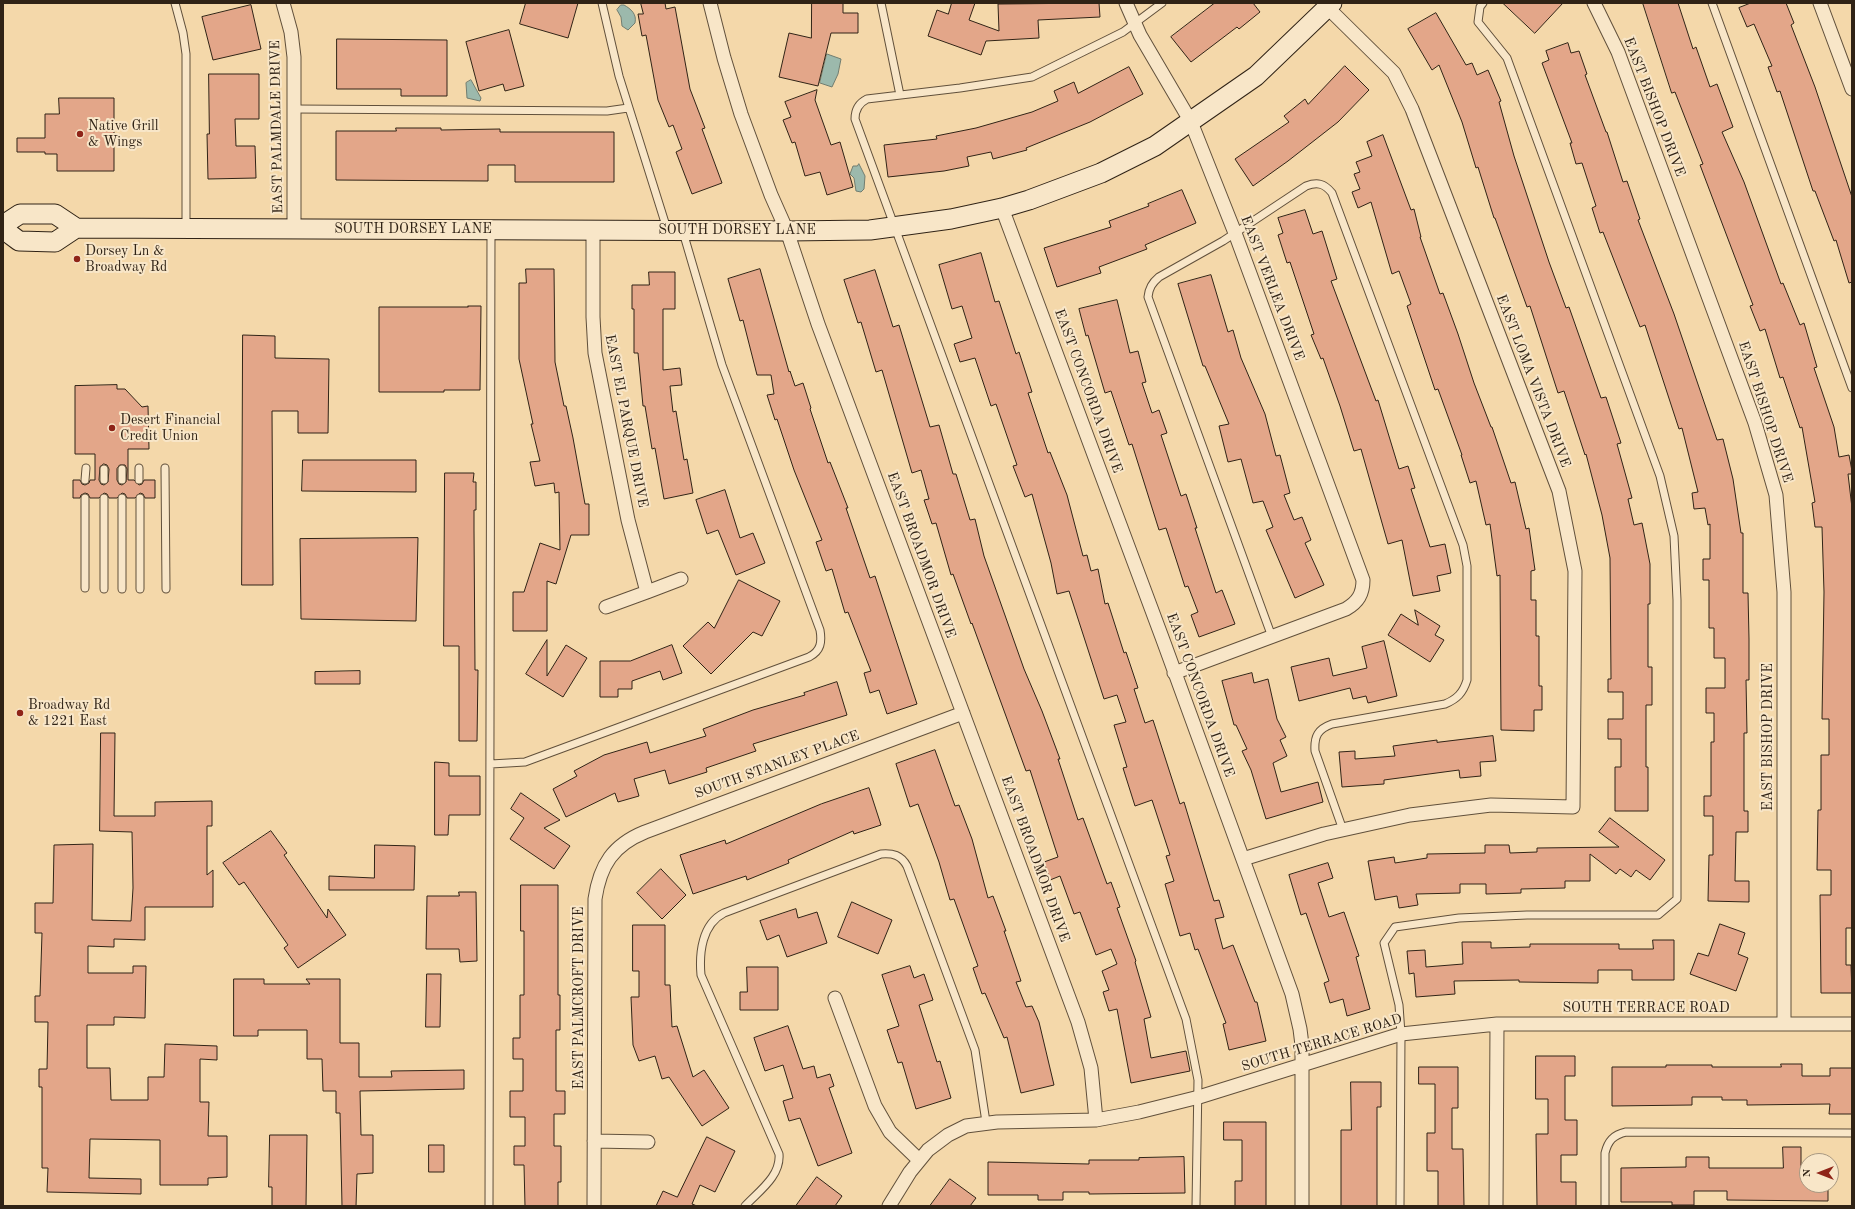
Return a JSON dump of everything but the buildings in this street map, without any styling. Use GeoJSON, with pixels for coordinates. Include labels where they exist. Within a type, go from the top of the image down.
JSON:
{"type":"FeatureCollection","features":[{"type":"Feature","properties":{"kind":"street","name":"EAST PALMDALE DRIVE"},"geometry":{"type":"LineString","coordinates":[[283,3],[293,44],[295,109],[294,228]]}},
{"type":"Feature","properties":{"kind":"street","name":"EAST BROADMOR DRIVE"},"geometry":{"type":"LineString","coordinates":[[711,3],[724,58],[739,107],[771,195],[787,231],[818,324],[1083,1037],[1090,1068],[1096,1120]]}},
{"type":"Feature","properties":{"kind":"street","name":"EAST VERLEA DRIVE"},"geometry":{"type":"LineString","coordinates":[[1126,3],[1135,24],[1191,122],[1235,233],[1361,573],[1363,588],[1361,595],[1357,601],[1346,609],[1272,637]]}},
{"type":"Feature","properties":{"kind":"street","name":"EAST BISHOP DRIVE"},"geometry":{"type":"LineString","coordinates":[[1594,3],[1618,52],[1755,423],[1776,495],[1784,592],[1784,1024]]}},
{"type":"Feature","properties":{"kind":"street"},"geometry":{"type":"LineString","coordinates":[[1820,3],[1852,89]]}},
{"type":"Feature","properties":{"kind":"street","name":"SOUTH DORSEY LANE"},"geometry":{"type":"LineString","coordinates":[[76,228],[787,231],[895,228],[951,219],[1002,208],[1077,183],[1155,146],[1256,76],[1330,5]]}},
{"type":"Feature","properties":{"kind":"street","name":"EAST LOMA VISTA DRIVE"},"geometry":{"type":"LineString","coordinates":[[1330,5],[1394,73],[1412,109],[1559,491],[1575,571],[1573,807],[1491,805],[1410,815],[1343,830]]}},
{"type":"Feature","properties":{"kind":"street","name":"EAST CONCORDA DRIVE"},"geometry":{"type":"LineString","coordinates":[[1002,208],[1163,640],[1292,994],[1300,1029],[1302,1064],[1302,1206]]}},
{"type":"Feature","properties":{"kind":"street"},"geometry":{"type":"LineString","coordinates":[[3,225],[20,214],[55,214],[76,228],[55,242],[19,241],[3,229]]}},
{"type":"Feature","properties":{"kind":"street","name":"EAST EL PARQUE DRIVE"},"geometry":{"type":"LineString","coordinates":[[593,230],[593,317],[595,353],[628,520],[647,592]]}},
{"type":"Feature","properties":{"kind":"street"},"geometry":{"type":"LineString","coordinates":[[606,607],[681,579]]}},
{"type":"Feature","properties":{"kind":"street"},"geometry":{"type":"LineString","coordinates":[[1174,673],[1272,637]]}},
{"type":"Feature","properties":{"kind":"street","name":"SOUTH STANLEY PLACE"},"geometry":{"type":"LineString","coordinates":[[610,857],[619,846],[632,837],[963,713]]}},
{"type":"Feature","properties":{"kind":"street"},"geometry":{"type":"LineString","coordinates":[[1243,859],[1299,841],[1343,830]]}},
{"type":"Feature","properties":{"kind":"street","name":"EAST PALMCROFT DRIVE"},"geometry":{"type":"LineString","coordinates":[[594,1206],[595,898],[602,870],[610,857]]}},
{"type":"Feature","properties":{"kind":"street"},"geometry":{"type":"LineString","coordinates":[[835,998],[875,1106],[890,1132],[918,1160]]}},
{"type":"Feature","properties":{"kind":"street","name":"SOUTH TERRACE ROAD"},"geometry":{"type":"LineString","coordinates":[[890,1206],[918,1160],[933,1145],[966,1126],[986,1122],[1096,1120],[1139,1112],[1199,1097],[1402,1034],[1496,1024],[1852,1024]]}},
{"type":"Feature","properties":{"kind":"street"},"geometry":{"type":"LineString","coordinates":[[1496,1024],[1496,1206]]}},
{"type":"Feature","properties":{"kind":"street"},"geometry":{"type":"LineString","coordinates":[[594,1141],[648,1142]]}},
{"type":"Feature","properties":{"kind":"lane"},"geometry":{"type":"LineString","coordinates":[[175,3],[183,33],[186,54],[186,228]]}},
{"type":"Feature","properties":{"kind":"lane"},"geometry":{"type":"LineString","coordinates":[[491,764],[525,762],[809,657],[818,651],[820,645],[820,630],[675,230],[628,108],[602,3]]}},
{"type":"Feature","properties":{"kind":"lane"},"geometry":{"type":"LineString","coordinates":[[881,3],[900,95]]}},
{"type":"Feature","properties":{"kind":"lane"},"geometry":{"type":"LineString","coordinates":[[1162,3],[1123,32],[1032,78],[864,100],[860,104],[856,114],[857,124],[1186,1019],[1198,1077],[1199,1097],[1196,1206]]}},
{"type":"Feature","properties":{"kind":"lane"},"geometry":{"type":"LineString","coordinates":[[1400,1206],[1402,1034],[1399,1005],[1384,943],[1395,927],[1459,918],[1497,916],[1658,915],[1677,899],[1677,600],[1674,536],[1660,476],[1506,58],[1478,22],[1480,7],[1483,3]]}},
{"type":"Feature","properties":{"kind":"lane"},"geometry":{"type":"LineString","coordinates":[[1712,3],[1852,388]]}},
{"type":"Feature","properties":{"kind":"lane"},"geometry":{"type":"LineString","coordinates":[[295,109],[607,111],[628,108]]}},
{"type":"Feature","properties":{"kind":"lane"},"geometry":{"type":"LineString","coordinates":[[1272,637],[1148,297],[1149,289],[1153,282],[1159,277],[1235,233],[1306,186],[1320,184],[1327,187],[1332,193],[1465,552],[1467,566],[1467,680],[1460,695],[1453,701],[1445,704],[1332,724],[1324,727],[1317,733],[1314,742],[1315,750],[1343,830]]}},
{"type":"Feature","properties":{"kind":"lane"},"geometry":{"type":"LineString","coordinates":[[489,1206],[491,230]]}},
{"type":"Feature","properties":{"kind":"lane"},"geometry":{"type":"LineString","coordinates":[[85,480],[86,468]]}},
{"type":"Feature","properties":{"kind":"lane"},"geometry":{"type":"LineString","coordinates":[[104,468],[104,480]]}},
{"type":"Feature","properties":{"kind":"lane"},"geometry":{"type":"LineString","coordinates":[[122,468],[122,480]]}},
{"type":"Feature","properties":{"kind":"lane"},"geometry":{"type":"LineString","coordinates":[[139,468],[139,480]]}},
{"type":"Feature","properties":{"kind":"lane"},"geometry":{"type":"LineString","coordinates":[[165,468],[166,590]]}},
{"type":"Feature","properties":{"kind":"lane"},"geometry":{"type":"LineString","coordinates":[[86,498],[86,588]]}},
{"type":"Feature","properties":{"kind":"lane"},"geometry":{"type":"LineString","coordinates":[[104,498],[104,589]]}},
{"type":"Feature","properties":{"kind":"lane"},"geometry":{"type":"LineString","coordinates":[[122,498],[122,589]]}},
{"type":"Feature","properties":{"kind":"lane"},"geometry":{"type":"LineString","coordinates":[[140,498],[140,589]]}},
{"type":"Feature","properties":{"kind":"lane"},"geometry":{"type":"LineString","coordinates":[[746,1206],[777,1170],[780,1162],[779,1154],[703,980],[700,967],[704,938],[707,929],[711,922],[724,913],[881,854],[897,855],[903,859],[907,866],[975,1050],[986,1122]]}},
{"type":"Feature","properties":{"kind":"lane"},"geometry":{"type":"LineString","coordinates":[[1605,1206],[1605,1154],[1611,1139],[1618,1134],[1626,1132],[1852,1133]]}},
{"type":"Feature","properties":{"kind":"shaded area"},"geometry":{"type":"Polygon","coordinates":[[[621,5],[629,8],[635,17],[635,23],[628,30],[622,26],[621,17],[617,10],[621,5]]]}},
{"type":"Feature","properties":{"kind":"shaded area"},"geometry":{"type":"Polygon","coordinates":[[[827,54],[841,59],[838,74],[832,87],[820,83],[827,54]]]}},
{"type":"Feature","properties":{"kind":"shaded area"},"geometry":{"type":"Polygon","coordinates":[[[471,80],[481,98],[480,101],[467,98],[466,83],[471,80]]]}},
{"type":"Feature","properties":{"kind":"shaded area"},"geometry":{"type":"Polygon","coordinates":[[[859,164],[865,176],[864,189],[861,192],[856,191],[854,178],[850,174],[853,166],[857,166],[859,164]]]}},
{"type":"Feature","properties":{"kind":"place","name":"Native Grill & Wings"},"geometry":{"type":"Point","coordinates":[80,134]}},
{"type":"Feature","properties":{"kind":"place","name":"Dorsey Ln & Broadway Rd"},"geometry":{"type":"Point","coordinates":[77,259]}},
{"type":"Feature","properties":{"kind":"place","name":"Desert Financial Credit Union"},"geometry":{"type":"Point","coordinates":[112,428]}},
{"type":"Feature","properties":{"kind":"place","name":"Broadway Rd & 1221 East"},"geometry":{"type":"Point","coordinates":[20,713]}}]}
